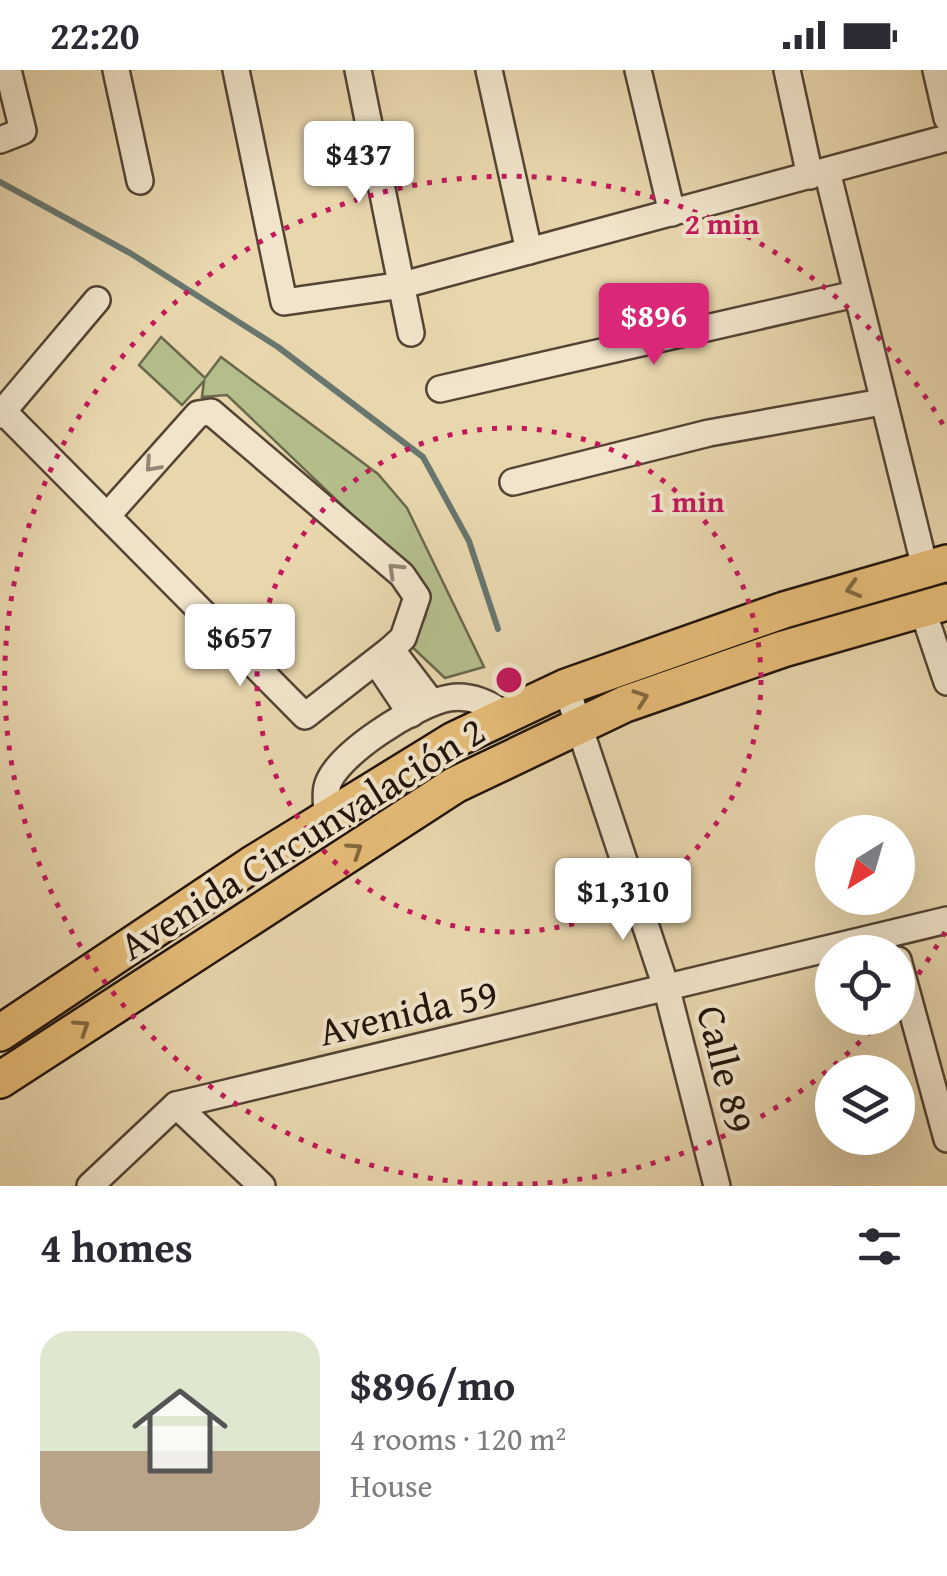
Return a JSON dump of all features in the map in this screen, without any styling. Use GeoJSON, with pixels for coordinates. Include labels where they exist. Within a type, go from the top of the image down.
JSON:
{"type":"FeatureCollection","features":[{"type":"Feature","properties":{"kind":"highway","name":"Avenida Circunvalación 2"},"geometry":{"type":"LineString","coordinates":[[0,1033],[327,818],[454,740],[566,687],[784,610],[936,566]]}},
{"type":"Feature","properties":{"kind":"highway","name":"Avenida Circunvalación 2"},"geometry":{"type":"LineString","coordinates":[[0,1080],[455,785],[581,722],[783,648],[935,605]]}},
{"type":"Feature","properties":{"kind":"street"},"geometry":{"type":"LineString","coordinates":[[0,140],[23,131],[8,70]]}},
{"type":"Feature","properties":{"kind":"street"},"geometry":{"type":"LineString","coordinates":[[116,70],[140,182]]}},
{"type":"Feature","properties":{"kind":"street"},"geometry":{"type":"LineString","coordinates":[[236,70],[284,302],[403,286],[947,138]]}},
{"type":"Feature","properties":{"kind":"street"},"geometry":{"type":"LineString","coordinates":[[358,70],[411,333]]}},
{"type":"Feature","properties":{"kind":"street"},"geometry":{"type":"LineString","coordinates":[[489,70],[529,251]]}},
{"type":"Feature","properties":{"kind":"street"},"geometry":{"type":"LineString","coordinates":[[638,70],[672,213]]}},
{"type":"Feature","properties":{"kind":"street"},"geometry":{"type":"LineString","coordinates":[[787,70],[882,402],[936,566]]}},
{"type":"Feature","properties":{"kind":"street"},"geometry":{"type":"LineString","coordinates":[[936,70],[947,118]]}},
{"type":"Feature","properties":{"kind":"street"},"geometry":{"type":"LineString","coordinates":[[440,389],[854,294]]}},
{"type":"Feature","properties":{"kind":"street"},"geometry":{"type":"LineString","coordinates":[[96,300],[2,413],[306,716],[402,638],[417,597],[402,575],[211,412],[198,414],[107,516]]}},
{"type":"Feature","properties":{"kind":"street"},"geometry":{"type":"LineString","coordinates":[[514,482],[709,433],[882,402]]}},
{"type":"Feature","properties":{"kind":"street"},"geometry":{"type":"LineString","coordinates":[[935,605],[947,682]]}},
{"type":"Feature","properties":{"kind":"street"},"geometry":{"type":"LineString","coordinates":[[384,656],[422,708]]}},
{"type":"Feature","properties":{"kind":"street","name":"Calle 89"},"geometry":{"type":"LineString","coordinates":[[566,687],[581,722],[667,990],[718,1186]]}},
{"type":"Feature","properties":{"kind":"street"},"geometry":{"type":"LineString","coordinates":[[327,818],[327,787],[336,768],[422,708],[448,698],[474,699],[508,715]]}},
{"type":"Feature","properties":{"kind":"street","name":"Avenida 59"},"geometry":{"type":"LineString","coordinates":[[915,938],[947,920]]}},
{"type":"Feature","properties":{"kind":"street","name":"Avenida 59"},"geometry":{"type":"LineString","coordinates":[[176,1105],[667,990],[815,963]]}},
{"type":"Feature","properties":{"kind":"street"},"geometry":{"type":"LineString","coordinates":[[915,1022],[947,1139]]}},
{"type":"Feature","properties":{"kind":"street"},"geometry":{"type":"LineString","coordinates":[[90,1186],[176,1105],[262,1186]]}},
{"type":"Feature","properties":{"kind":"green space"},"geometry":{"type":"Polygon","coordinates":[[[161,337],[205,378],[221,357],[378,474],[407,508],[484,667],[445,678],[410,645],[426,615],[420,580],[227,395],[202,397],[204,381],[182,405],[139,365],[161,337]]]}},
{"type":"Feature","properties":{"kind":"waterway"},"geometry":{"type":"LineString","coordinates":[[0,182],[130,253],[278,347],[423,457],[469,541],[498,629]]}}]}
